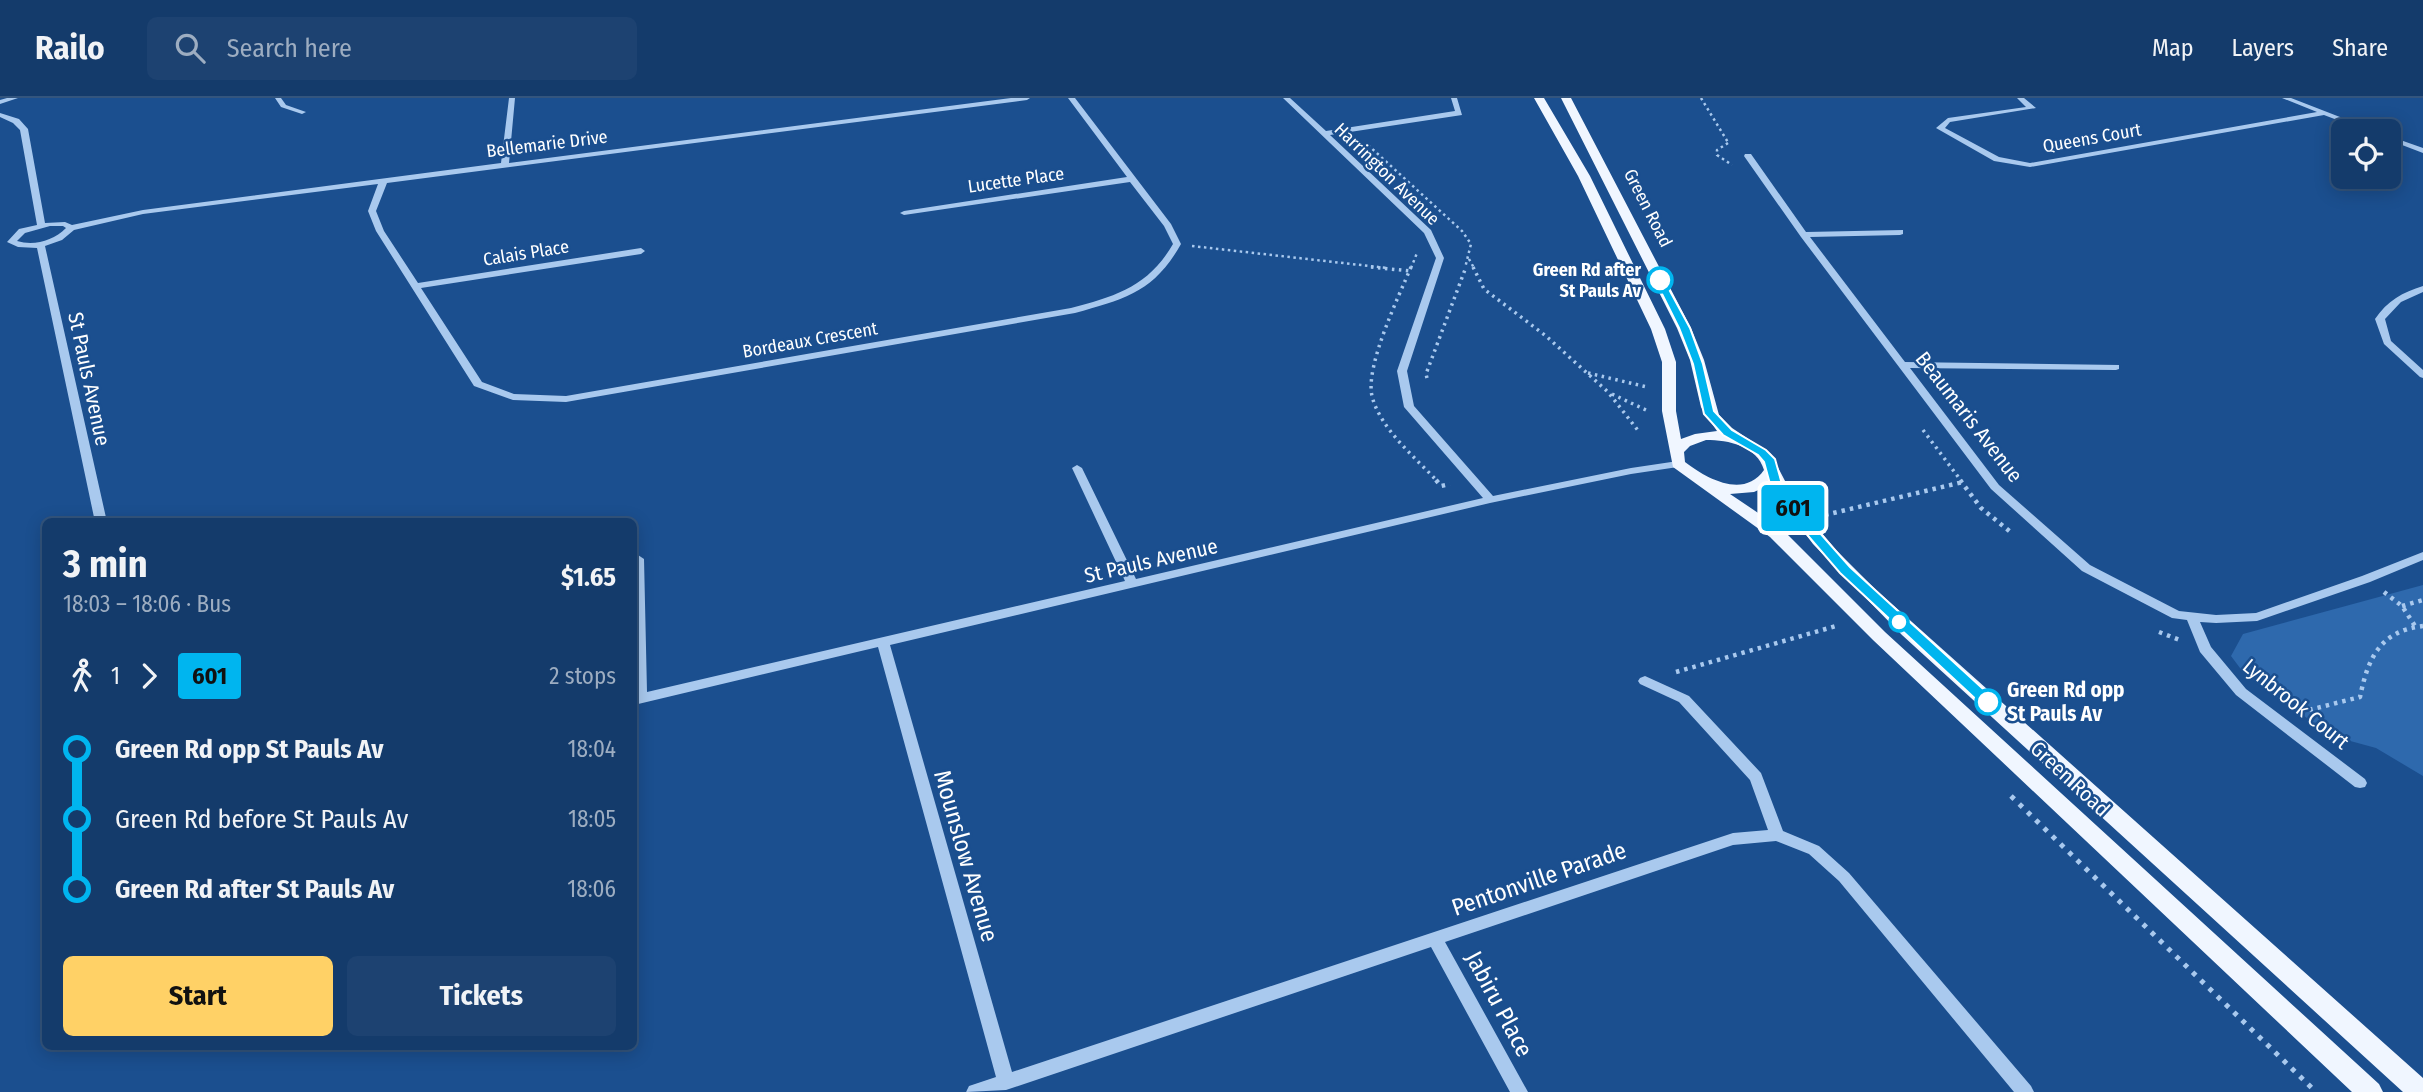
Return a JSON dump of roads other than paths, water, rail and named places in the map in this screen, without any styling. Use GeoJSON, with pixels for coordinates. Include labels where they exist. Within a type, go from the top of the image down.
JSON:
{"type":"FeatureCollection","features":[{"type":"Feature","properties":{"kind":"main road"},"geometry":{"type":"LineString","coordinates":[[1539,98],[1584,177],[1658,328],[1669,362],[1669,411],[1677,458]]}},
{"type":"Feature","properties":{"kind":"main road","name":"Green Road"},"geometry":{"type":"LineString","coordinates":[[1566,98],[1684,328],[1698,364],[1708,412],[1728,433],[1762,452],[1770,462],[1776,484],[1807,527],[1854,579],[2421,1092]]}},
{"type":"Feature","properties":{"kind":"main road"},"geometry":{"type":"LineString","coordinates":[[1677,458],[1682,443],[1707,436],[1747,443]]}},
{"type":"Feature","properties":{"kind":"main road","name":"Green Road"},"geometry":{"type":"LineString","coordinates":[[1677,458],[1700,481],[1776,533],[1880,636],[2370,1092]]}},
{"type":"Feature","properties":{"kind":"main road"},"geometry":{"type":"LineString","coordinates":[[1700,481],[1718,487],[1748,488],[1768,480],[1772,470]]}},
{"type":"Feature","properties":{"kind":"street"},"geometry":{"type":"LineString","coordinates":[[0,102],[15,98]]}},
{"type":"Feature","properties":{"kind":"street"},"geometry":{"type":"LineString","coordinates":[[278,98],[282,106],[303,113]]}},
{"type":"Feature","properties":{"kind":"street"},"geometry":{"type":"LineString","coordinates":[[505,165],[512,98]]}},
{"type":"Feature","properties":{"kind":"street","name":"Bellemarie Drive"},"geometry":{"type":"LineString","coordinates":[[71,228],[143,212],[1027,98]]}},
{"type":"Feature","properties":{"kind":"street"},"geometry":{"type":"LineString","coordinates":[[1071,98],[1132,179]]}},
{"type":"Feature","properties":{"kind":"street","name":"Harrington Avenue"},"geometry":{"type":"LineString","coordinates":[[1286,98],[1428,232],[1440,258],[1402,371],[1409,407],[1490,499]]}},
{"type":"Feature","properties":{"kind":"street"},"geometry":{"type":"LineString","coordinates":[[1323,134],[1459,113],[1454,98]]}},
{"type":"Feature","properties":{"kind":"street","name":"Queens Court"},"geometry":{"type":"LineString","coordinates":[[2020,98],[2032,108],[1948,120],[1940,128],[1997,159],[2030,165],[2326,113]]}},
{"type":"Feature","properties":{"kind":"street"},"geometry":{"type":"LineString","coordinates":[[2285,98],[2341,119]]}},
{"type":"Feature","properties":{"kind":"street"},"geometry":{"type":"LineString","coordinates":[[0,115],[16,121],[24,129],[41,225]]}},
{"type":"Feature","properties":{"kind":"street"},"geometry":{"type":"LineString","coordinates":[[2401,143],[2423,151]]}},
{"type":"Feature","properties":{"kind":"street","name":"Beaumaris Avenue"},"geometry":{"type":"LineString","coordinates":[[1748,156],[1804,235],[1995,487],[2086,568],[2176,614],[2216,619],[2257,617],[2367,579],[2423,556]]}},
{"type":"Feature","properties":{"kind":"street","name":"Lucette Place"},"geometry":{"type":"LineString","coordinates":[[904,213],[1132,179]]}},
{"type":"Feature","properties":{"kind":"street","name":"Bordeaux Crescent"},"geometry":{"type":"LineString","coordinates":[[383,182],[372,211],[380,231],[478,384],[513,397],[566,399],[1072,311],[1113,300],[1143,286],[1162,271],[1177,244],[1168,226],[1132,179]]}},
{"type":"Feature","properties":{"kind":"street"},"geometry":{"type":"LineString","coordinates":[[0,244],[40,244],[65,235],[71,228],[59,223],[41,225],[15,235],[11,242]]}},
{"type":"Feature","properties":{"kind":"street"},"geometry":{"type":"LineString","coordinates":[[1804,235],[1900,232]]}},
{"type":"Feature","properties":{"kind":"street","name":"St Pauls Avenue"},"geometry":{"type":"LineString","coordinates":[[40,244],[100,518]]}},
{"type":"Feature","properties":{"kind":"street","name":"Calais Place"},"geometry":{"type":"LineString","coordinates":[[415,286],[641,251]]}},
{"type":"Feature","properties":{"kind":"street"},"geometry":{"type":"LineString","coordinates":[[2423,289],[2410,293],[2386,308],[2380,319],[2387,342],[2423,375]]}},
{"type":"Feature","properties":{"kind":"street"},"geometry":{"type":"LineString","coordinates":[[1903,365],[2116,367]]}},
{"type":"Feature","properties":{"kind":"street","name":"St Pauls Avenue"},"geometry":{"type":"LineString","coordinates":[[637,699],[1133,585],[1490,499],[1631,471],[1677,458]]}},
{"type":"Feature","properties":{"kind":"street"},"geometry":{"type":"LineString","coordinates":[[1077,468],[1133,585]]}},
{"type":"Feature","properties":{"kind":"street"},"geometry":{"type":"LineString","coordinates":[[637,699],[638,559]]}},
{"type":"Feature","properties":{"kind":"street","name":"Lynbrook Court"},"geometry":{"type":"LineString","coordinates":[[2191,616],[2203,645],[2241,692],[2360,783]]}},
{"type":"Feature","properties":{"kind":"street","name":"Mounslow Avenue"},"geometry":{"type":"LineString","coordinates":[[883,643],[1006,1082]]}},
{"type":"Feature","properties":{"kind":"street"},"geometry":{"type":"LineString","coordinates":[[1645,681],[1684,699],[1756,777],[1777,835]]}},
{"type":"Feature","properties":{"kind":"street","name":"Pentonville Parade"},"geometry":{"type":"LineString","coordinates":[[975,1092],[1733,839],[1777,835],[1814,850],[1844,877],[2025,1092]]}},
{"type":"Feature","properties":{"kind":"street","name":"Jabiru Place"},"geometry":{"type":"LineString","coordinates":[[1436,940],[1518,1092]]}},
{"type":"Feature","properties":{"kind":"place","name":"Green Rd after St Pauls Av"},"geometry":{"type":"Point","coordinates":[1660,280]}},
{"type":"Feature","properties":{"kind":"place","name":"Green Rd opp St Pauls Av"},"geometry":{"type":"Point","coordinates":[1988,702]}}]}
